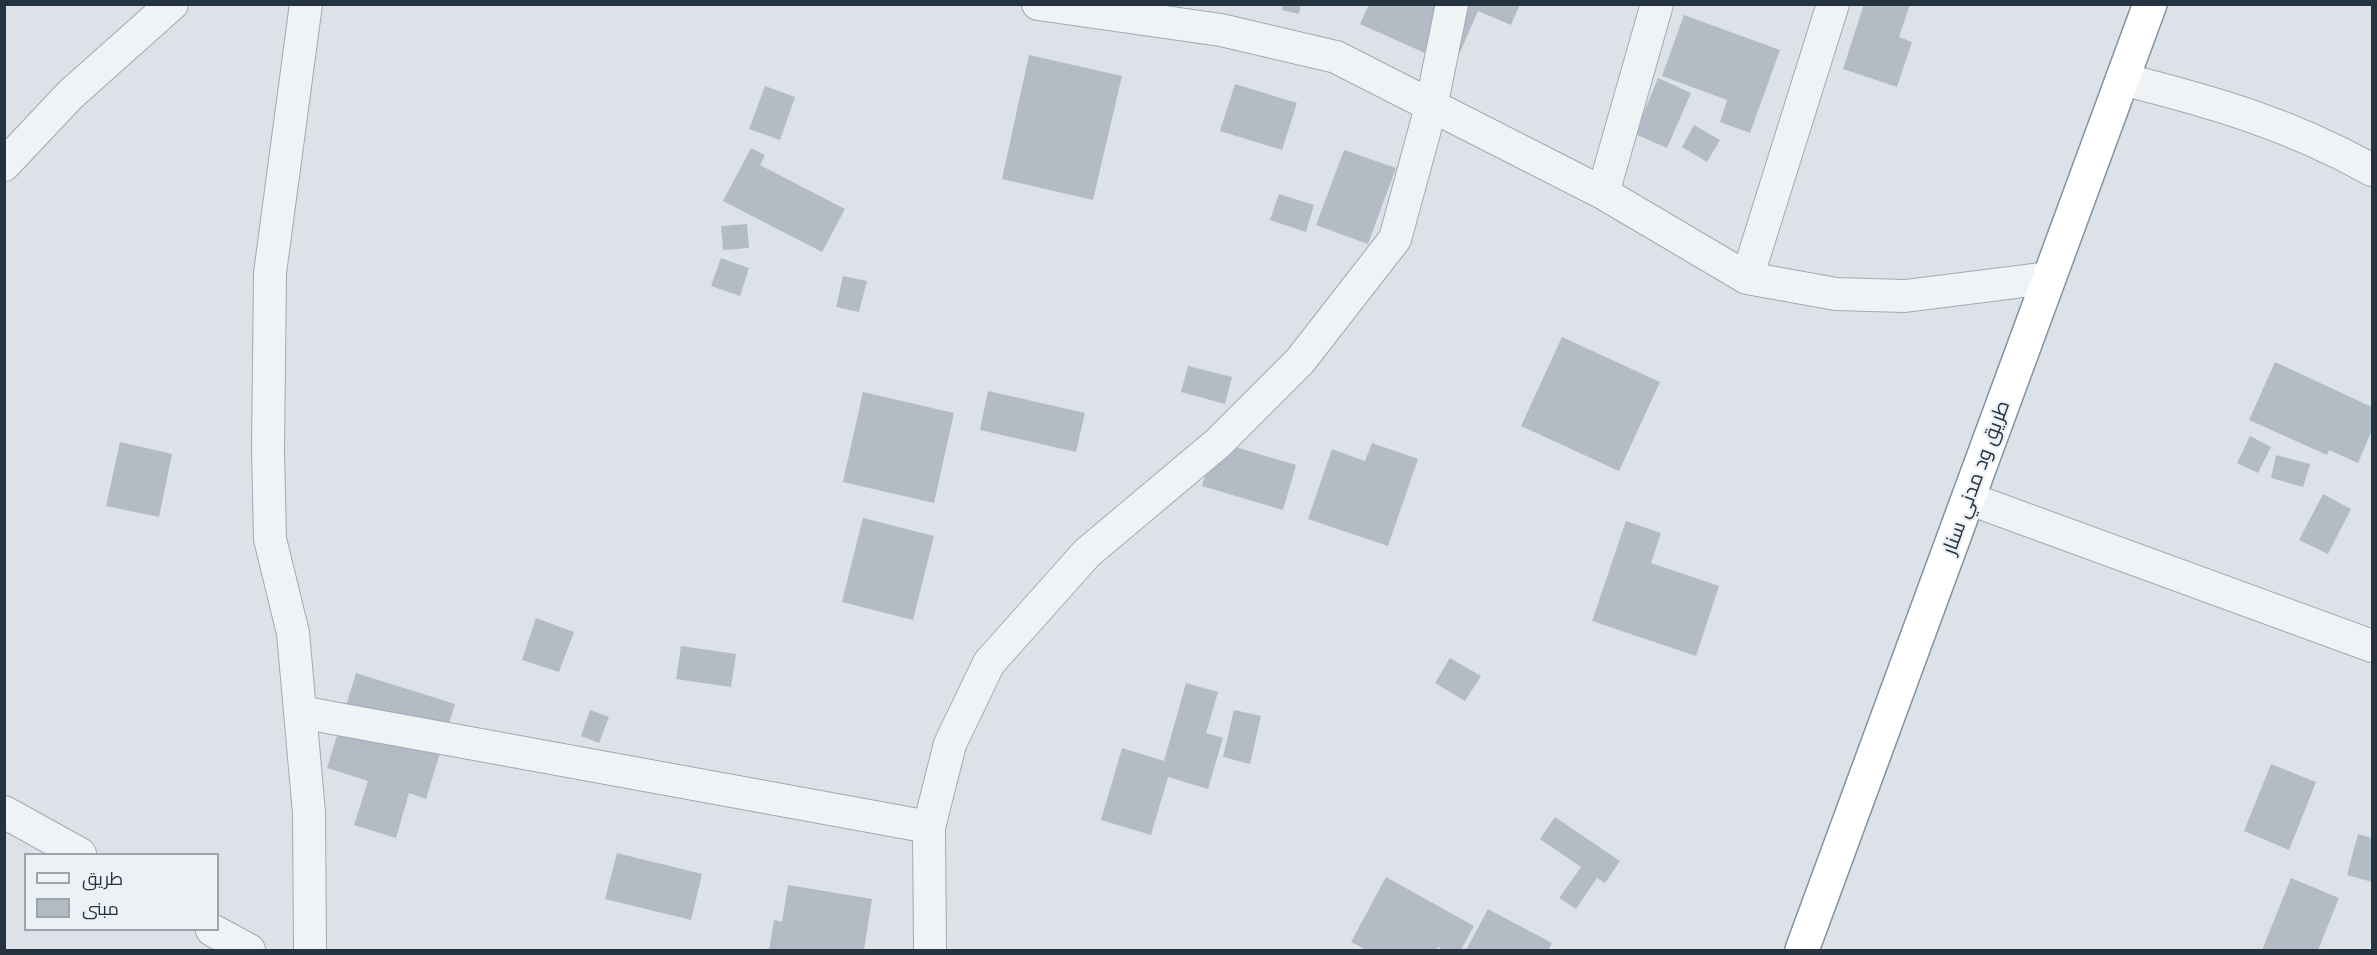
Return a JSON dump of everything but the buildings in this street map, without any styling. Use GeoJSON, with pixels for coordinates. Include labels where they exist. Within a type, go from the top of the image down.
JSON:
{"type":"FeatureCollection","features":[{"type":"Feature","properties":{"kind":"highway","name":"طريق ود مدني سنار"},"geometry":{"type":"LineString","coordinates":[[1802,951],[2150,4]]}},
{"type":"Feature","properties":{"kind":"street"},"geometry":{"type":"LineString","coordinates":[[4,165],[70,95],[172,4]]}},
{"type":"Feature","properties":{"kind":"street"},"geometry":{"type":"LineString","coordinates":[[306,4],[270,273],[268,450],[270,539],[293,633],[309,813],[310,951]]}},
{"type":"Feature","properties":{"kind":"street"},"geometry":{"type":"LineString","coordinates":[[1038,4],[1223,17],[1336,57],[1603,192],[1747,278],[1836,294],[1905,296],[2048,278]]}},
{"type":"Feature","properties":{"kind":"street"},"geometry":{"type":"LineString","coordinates":[[930,951],[929,827],[950,744],[989,663],[1087,553],[1218,443],[1300,361],[1395,240],[1431,107],[1452,4]]}},
{"type":"Feature","properties":{"kind":"street"},"geometry":{"type":"LineString","coordinates":[[1603,192],[1657,4]]}},
{"type":"Feature","properties":{"kind":"street"},"geometry":{"type":"LineString","coordinates":[[1747,278],[1833,4]]}},
{"type":"Feature","properties":{"kind":"street"},"geometry":{"type":"LineString","coordinates":[[2122,79],[2224,105],[2326,144],[2373,170]]}},
{"type":"Feature","properties":{"kind":"street"},"geometry":{"type":"LineString","coordinates":[[1970,499],[2373,646]]}},
{"type":"Feature","properties":{"kind":"street"},"geometry":{"type":"LineString","coordinates":[[300,711],[929,827]]}},
{"type":"Feature","properties":{"kind":"street"},"geometry":{"type":"LineString","coordinates":[[4,812],[76,853]]}},
{"type":"Feature","properties":{"kind":"street"},"geometry":{"type":"LineString","coordinates":[[214,931],[249,951]]}}]}
